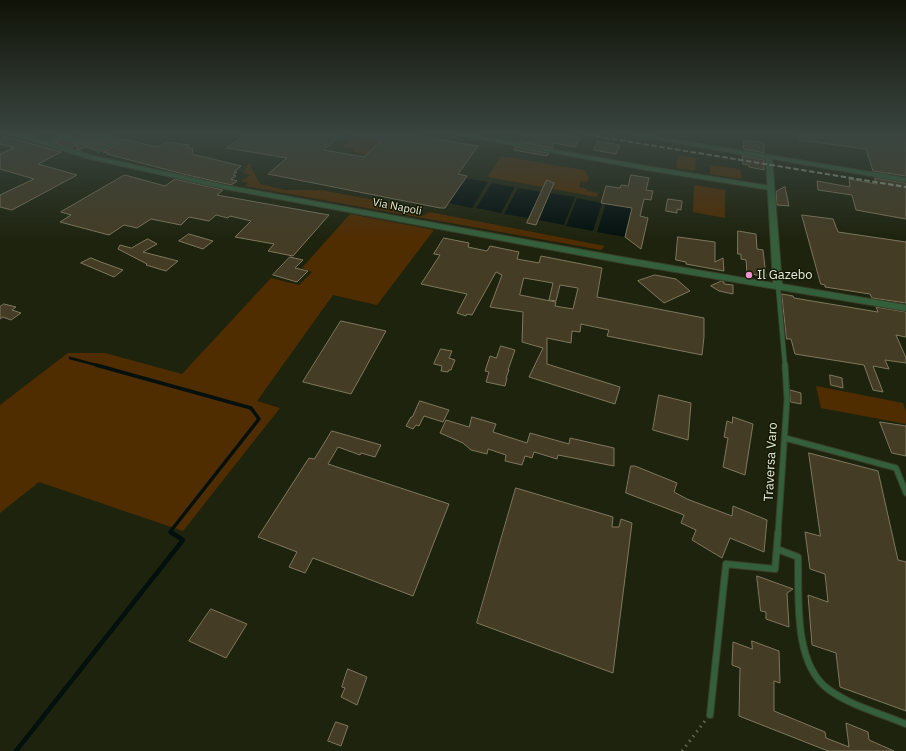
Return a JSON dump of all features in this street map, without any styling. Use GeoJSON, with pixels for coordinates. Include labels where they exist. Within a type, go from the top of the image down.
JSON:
{"type":"FeatureCollection","features":[{"type":"Feature","properties":{"kind":"street","name":"Via Napoli"},"geometry":{"type":"LineString","coordinates":[[145,170],[225,187],[614,258],[906,308]]}},
{"type":"Feature","properties":{"kind":"street"},"geometry":{"type":"LineString","coordinates":[[659,170],[770,188]]}},
{"type":"Feature","properties":{"kind":"street","name":"Traversa Varo"},"geometry":{"type":"LineString","coordinates":[[769,170],[778,286]]}},
{"type":"Feature","properties":{"kind":"street"},"geometry":{"type":"LineString","coordinates":[[847,170],[906,180]]}},
{"type":"Feature","properties":{"kind":"lane","name":"Traversa Varo"},"geometry":{"type":"LineString","coordinates":[[710,715],[726,564],[775,569],[778,549],[787,399],[778,286]]}},
{"type":"Feature","properties":{"kind":"lane"},"geometry":{"type":"LineString","coordinates":[[785,438],[896,468],[906,493]]}},
{"type":"Feature","properties":{"kind":"lane"},"geometry":{"type":"LineString","coordinates":[[778,549],[798,556],[802,640],[808,664],[820,683],[840,696],[906,724]]}},
{"type":"Feature","properties":{"kind":"path"},"geometry":{"type":"LineString","coordinates":[[682,751],[710,715]]}},
{"type":"Feature","properties":{"kind":"shaded area"},"geometry":{"type":"Polygon","coordinates":[[[245,170],[253,170],[260,184],[285,190],[321,190],[406,206],[410,214],[422,216],[430,212],[605,246],[601,250],[245,186],[248,183],[241,181],[250,175],[243,173],[245,170]]]}},
{"type":"Feature","properties":{"kind":"shaded area"},"geometry":{"type":"Polygon","coordinates":[[[492,170],[584,170],[589,177],[587,182],[581,181],[579,187],[587,189],[587,191],[598,193],[597,197],[488,177],[492,170]]]}},
{"type":"Feature","properties":{"kind":"shaded area"},"geometry":{"type":"Polygon","coordinates":[[[710,170],[740,170],[742,179],[710,174],[710,170]]]}},
{"type":"Feature","properties":{"kind":"shaded area"},"geometry":{"type":"Polygon","coordinates":[[[465,178],[488,182],[472,208],[448,203],[465,178]]]}},
{"type":"Feature","properties":{"kind":"shaded area"},"geometry":{"type":"Polygon","coordinates":[[[492,183],[515,187],[501,213],[476,208],[492,183]]]}},
{"type":"Feature","properties":{"kind":"shaded area"},"geometry":{"type":"Polygon","coordinates":[[[694,185],[725,190],[725,218],[693,212],[694,185]]]}},
{"type":"Feature","properties":{"kind":"shaded area"},"geometry":{"type":"Polygon","coordinates":[[[518,188],[542,192],[529,218],[504,214],[518,188]]]}},
{"type":"Feature","properties":{"kind":"shaded area"},"geometry":{"type":"Polygon","coordinates":[[[550,193],[575,197],[564,225],[538,220],[550,193]]]}},
{"type":"Feature","properties":{"kind":"shaded area"},"geometry":{"type":"Polygon","coordinates":[[[577,198],[602,203],[593,231],[566,226],[577,198]]]}},
{"type":"Feature","properties":{"kind":"shaded area"},"geometry":{"type":"Polygon","coordinates":[[[606,203],[632,208],[625,237],[597,232],[606,203]]]}},
{"type":"Feature","properties":{"kind":"shaded area"},"geometry":{"type":"Polygon","coordinates":[[[350,214],[434,230],[377,305],[333,295],[257,401],[280,408],[183,531],[39,482],[0,513],[0,405],[68,353],[105,353],[182,374],[271,278],[299,285],[312,272],[302,268],[350,214]]]}},
{"type":"Feature","properties":{"kind":"shaded area"},"geometry":{"type":"Polygon","coordinates":[[[816,386],[903,403],[906,412],[906,424],[821,408],[816,386]]]}},
{"type":"Feature","properties":{"kind":"building"},"geometry":{"type":"Polygon","coordinates":[[[4,170],[59,170],[77,175],[12,210],[0,207],[0,195],[34,179],[4,170]]]}},
{"type":"Feature","properties":{"kind":"building"},"geometry":{"type":"Polygon","coordinates":[[[168,170],[236,170],[234,172],[237,172],[233,175],[236,176],[231,179],[237,181],[231,185],[168,170]]]}},
{"type":"Feature","properties":{"kind":"building"},"geometry":{"type":"Polygon","coordinates":[[[273,170],[461,170],[458,174],[467,176],[445,208],[440,208],[268,174],[273,170]]]}},
{"type":"Feature","properties":{"kind":"building"},"geometry":{"type":"Polygon","coordinates":[[[906,170],[906,176],[873,171],[906,170]]]}},
{"type":"Feature","properties":{"kind":"building"},"geometry":{"type":"Polygon","coordinates":[[[125,175],[165,186],[175,179],[223,190],[217,195],[329,215],[293,256],[268,251],[274,244],[235,237],[251,221],[230,216],[228,218],[216,215],[209,221],[189,217],[181,225],[151,219],[137,228],[124,225],[109,235],[60,222],[71,215],[61,212],[125,175]]]}},
{"type":"Feature","properties":{"kind":"building"},"geometry":{"type":"Polygon","coordinates":[[[631,175],[649,178],[646,190],[653,191],[651,200],[644,199],[640,216],[648,218],[641,249],[625,237],[632,208],[601,203],[606,186],[620,188],[621,185],[628,186],[631,175]]]}},
{"type":"Feature","properties":{"kind":"building"},"geometry":{"type":"Polygon","coordinates":[[[875,178],[906,183],[906,219],[856,210],[852,195],[818,190],[817,181],[850,187],[849,179],[876,184],[875,178]]]}},
{"type":"Feature","properties":{"kind":"building"},"geometry":{"type":"Polygon","coordinates":[[[547,180],[554,183],[536,225],[527,223],[547,180]]]}},
{"type":"Feature","properties":{"kind":"building"},"geometry":{"type":"Polygon","coordinates":[[[785,187],[789,206],[777,205],[776,192],[785,187]]]}},
{"type":"Feature","properties":{"kind":"building"},"geometry":{"type":"Polygon","coordinates":[[[668,199],[682,201],[681,210],[677,209],[677,213],[666,211],[668,199]]]}},
{"type":"Feature","properties":{"kind":"building"},"geometry":{"type":"Polygon","coordinates":[[[802,215],[833,219],[838,232],[906,242],[906,303],[872,298],[870,294],[825,287],[825,285],[821,284],[802,215]]]}},
{"type":"Feature","properties":{"kind":"building"},"geometry":{"type":"Polygon","coordinates":[[[738,231],[756,234],[757,249],[763,250],[766,277],[747,273],[746,260],[741,259],[741,254],[738,254],[738,231]]]}},
{"type":"Feature","properties":{"kind":"building"},"geometry":{"type":"Polygon","coordinates":[[[189,234],[213,241],[203,249],[179,241],[189,234]]]}},
{"type":"Feature","properties":{"kind":"building"},"geometry":{"type":"Polygon","coordinates":[[[678,237],[715,242],[715,262],[723,258],[724,271],[686,264],[686,262],[676,260],[678,237]]]}},
{"type":"Feature","properties":{"kind":"building"},"geometry":{"type":"Polygon","coordinates":[[[444,238],[469,243],[468,247],[487,251],[490,246],[519,252],[517,259],[539,263],[541,256],[602,268],[597,297],[704,318],[702,355],[607,336],[609,330],[581,324],[580,332],[572,331],[571,343],[547,338],[547,364],[620,387],[615,404],[529,377],[543,348],[522,342],[523,312],[490,307],[502,275],[496,272],[472,315],[467,314],[466,316],[457,313],[467,294],[421,284],[440,255],[434,254],[444,238]],[[524,278],[520,295],[556,302],[555,306],[573,309],[578,288],[560,285],[556,301],[549,300],[553,283],[524,278]]]}},
{"type":"Feature","properties":{"kind":"building"},"geometry":{"type":"Polygon","coordinates":[[[148,239],[157,244],[143,252],[178,261],[166,271],[146,265],[147,264],[118,249],[120,245],[131,248],[148,239]]]}},
{"type":"Feature","properties":{"kind":"building"},"geometry":{"type":"Polygon","coordinates":[[[290,257],[303,260],[295,268],[308,271],[297,282],[273,275],[290,257]]]}},
{"type":"Feature","properties":{"kind":"building"},"geometry":{"type":"Polygon","coordinates":[[[91,258],[123,270],[114,277],[81,263],[91,258]]]}},
{"type":"Feature","properties":{"kind":"building"},"geometry":{"type":"Polygon","coordinates":[[[655,275],[676,279],[690,291],[664,303],[638,281],[655,275]]]}},
{"type":"Feature","properties":{"kind":"building"},"geometry":{"type":"Polygon","coordinates":[[[722,281],[724,284],[733,285],[733,294],[719,291],[711,286],[722,281]]]}},
{"type":"Feature","properties":{"kind":"building"},"geometry":{"type":"Polygon","coordinates":[[[782,294],[793,296],[794,298],[878,312],[876,307],[906,312],[906,337],[896,335],[906,358],[906,363],[885,360],[889,369],[873,366],[883,392],[873,390],[864,365],[795,354],[791,339],[787,339],[782,294]]]}},
{"type":"Feature","properties":{"kind":"building"},"geometry":{"type":"Polygon","coordinates":[[[4,304],[16,307],[12,310],[21,313],[11,320],[3,317],[0,319],[0,307],[4,304]]]}},
{"type":"Feature","properties":{"kind":"building"},"geometry":{"type":"Polygon","coordinates":[[[341,321],[386,331],[351,394],[303,382],[341,321]]]}},
{"type":"Feature","properties":{"kind":"building"},"geometry":{"type":"Polygon","coordinates":[[[501,346],[515,350],[508,370],[505,386],[486,382],[489,372],[485,371],[490,356],[496,358],[501,346]]]}},
{"type":"Feature","properties":{"kind":"building"},"geometry":{"type":"Polygon","coordinates":[[[441,349],[452,351],[449,358],[455,360],[451,370],[448,372],[441,371],[442,366],[434,364],[441,349]]]}},
{"type":"Feature","properties":{"kind":"building"},"geometry":{"type":"Polygon","coordinates":[[[830,375],[842,378],[843,388],[831,385],[830,375]]]}},
{"type":"Feature","properties":{"kind":"building"},"geometry":{"type":"Polygon","coordinates":[[[790,390],[801,393],[801,404],[791,402],[790,390]]]}},
{"type":"Feature","properties":{"kind":"building"},"geometry":{"type":"Polygon","coordinates":[[[659,395],[691,403],[688,440],[653,430],[659,395]]]}},
{"type":"Feature","properties":{"kind":"building"},"geometry":{"type":"Polygon","coordinates":[[[420,401],[449,410],[443,422],[424,416],[419,426],[416,425],[413,429],[406,426],[420,401]]]}},
{"type":"Feature","properties":{"kind":"building"},"geometry":{"type":"Polygon","coordinates":[[[472,417],[496,424],[493,432],[527,443],[530,433],[569,444],[570,438],[614,448],[614,466],[558,455],[557,459],[534,452],[532,458],[525,456],[522,465],[505,461],[506,455],[488,449],[487,454],[471,450],[463,443],[440,433],[446,420],[469,427],[472,417]]]}},
{"type":"Feature","properties":{"kind":"building"},"geometry":{"type":"Polygon","coordinates":[[[733,417],[753,424],[745,475],[723,467],[728,438],[724,437],[727,421],[732,423],[733,417]]]}},
{"type":"Feature","properties":{"kind":"building"},"geometry":{"type":"Polygon","coordinates":[[[880,422],[906,426],[906,456],[892,453],[880,422]]]}},
{"type":"Feature","properties":{"kind":"building"},"geometry":{"type":"Polygon","coordinates":[[[332,431],[381,445],[375,457],[361,453],[360,455],[338,447],[328,464],[449,504],[413,596],[313,558],[305,573],[289,567],[297,552],[258,537],[309,458],[314,459],[332,431]]]}},
{"type":"Feature","properties":{"kind":"building"},"geometry":{"type":"Polygon","coordinates":[[[809,453],[878,471],[898,560],[906,562],[906,711],[840,687],[836,653],[812,645],[808,595],[828,602],[825,574],[810,569],[805,532],[820,536],[809,453]]]}},
{"type":"Feature","properties":{"kind":"building"},"geometry":{"type":"Polygon","coordinates":[[[631,466],[635,466],[677,483],[674,492],[687,499],[732,516],[733,506],[767,520],[764,552],[730,538],[722,558],[692,540],[696,530],[681,523],[684,515],[626,493],[631,466]]]}},
{"type":"Feature","properties":{"kind":"building"},"geometry":{"type":"Polygon","coordinates":[[[516,488],[613,517],[612,527],[619,527],[621,519],[632,523],[613,673],[477,623],[516,488]]]}},
{"type":"Feature","properties":{"kind":"building"},"geometry":{"type":"Polygon","coordinates":[[[757,576],[793,589],[787,593],[789,627],[766,619],[766,612],[761,611],[757,576]]]}},
{"type":"Feature","properties":{"kind":"building"},"geometry":{"type":"Polygon","coordinates":[[[211,609],[247,624],[226,658],[189,641],[211,609]]]}},
{"type":"Feature","properties":{"kind":"building"},"geometry":{"type":"Polygon","coordinates":[[[752,641],[779,651],[780,683],[774,681],[774,711],[825,732],[826,738],[849,747],[846,723],[868,732],[869,740],[894,751],[828,751],[739,716],[740,668],[732,665],[733,642],[752,649],[752,641]]]}},
{"type":"Feature","properties":{"kind":"building"},"geometry":{"type":"Polygon","coordinates":[[[348,669],[367,677],[357,705],[341,697],[345,688],[342,687],[348,669]]]}},
{"type":"Feature","properties":{"kind":"building"},"geometry":{"type":"Polygon","coordinates":[[[336,722],[348,726],[341,746],[328,741],[336,722]]]}},
{"type":"Feature","properties":{"kind":"waterway"},"geometry":{"type":"LineString","coordinates":[[70,358],[100,366]]}},
{"type":"Feature","properties":{"kind":"waterway"},"geometry":{"type":"LineString","coordinates":[[96,365],[251,408],[259,419],[170,532],[172,533]]}},
{"type":"Feature","properties":{"kind":"waterway"},"geometry":{"type":"LineString","coordinates":[[16,751],[183,540],[172,533]]}},
{"type":"Feature","properties":{"kind":"railway"},"geometry":{"type":"LineString","coordinates":[[802,170],[906,187]]}},
{"type":"Feature","properties":{"kind":"place","name":"Il Gazebo"},"geometry":{"type":"Point","coordinates":[749,275]}}]}
